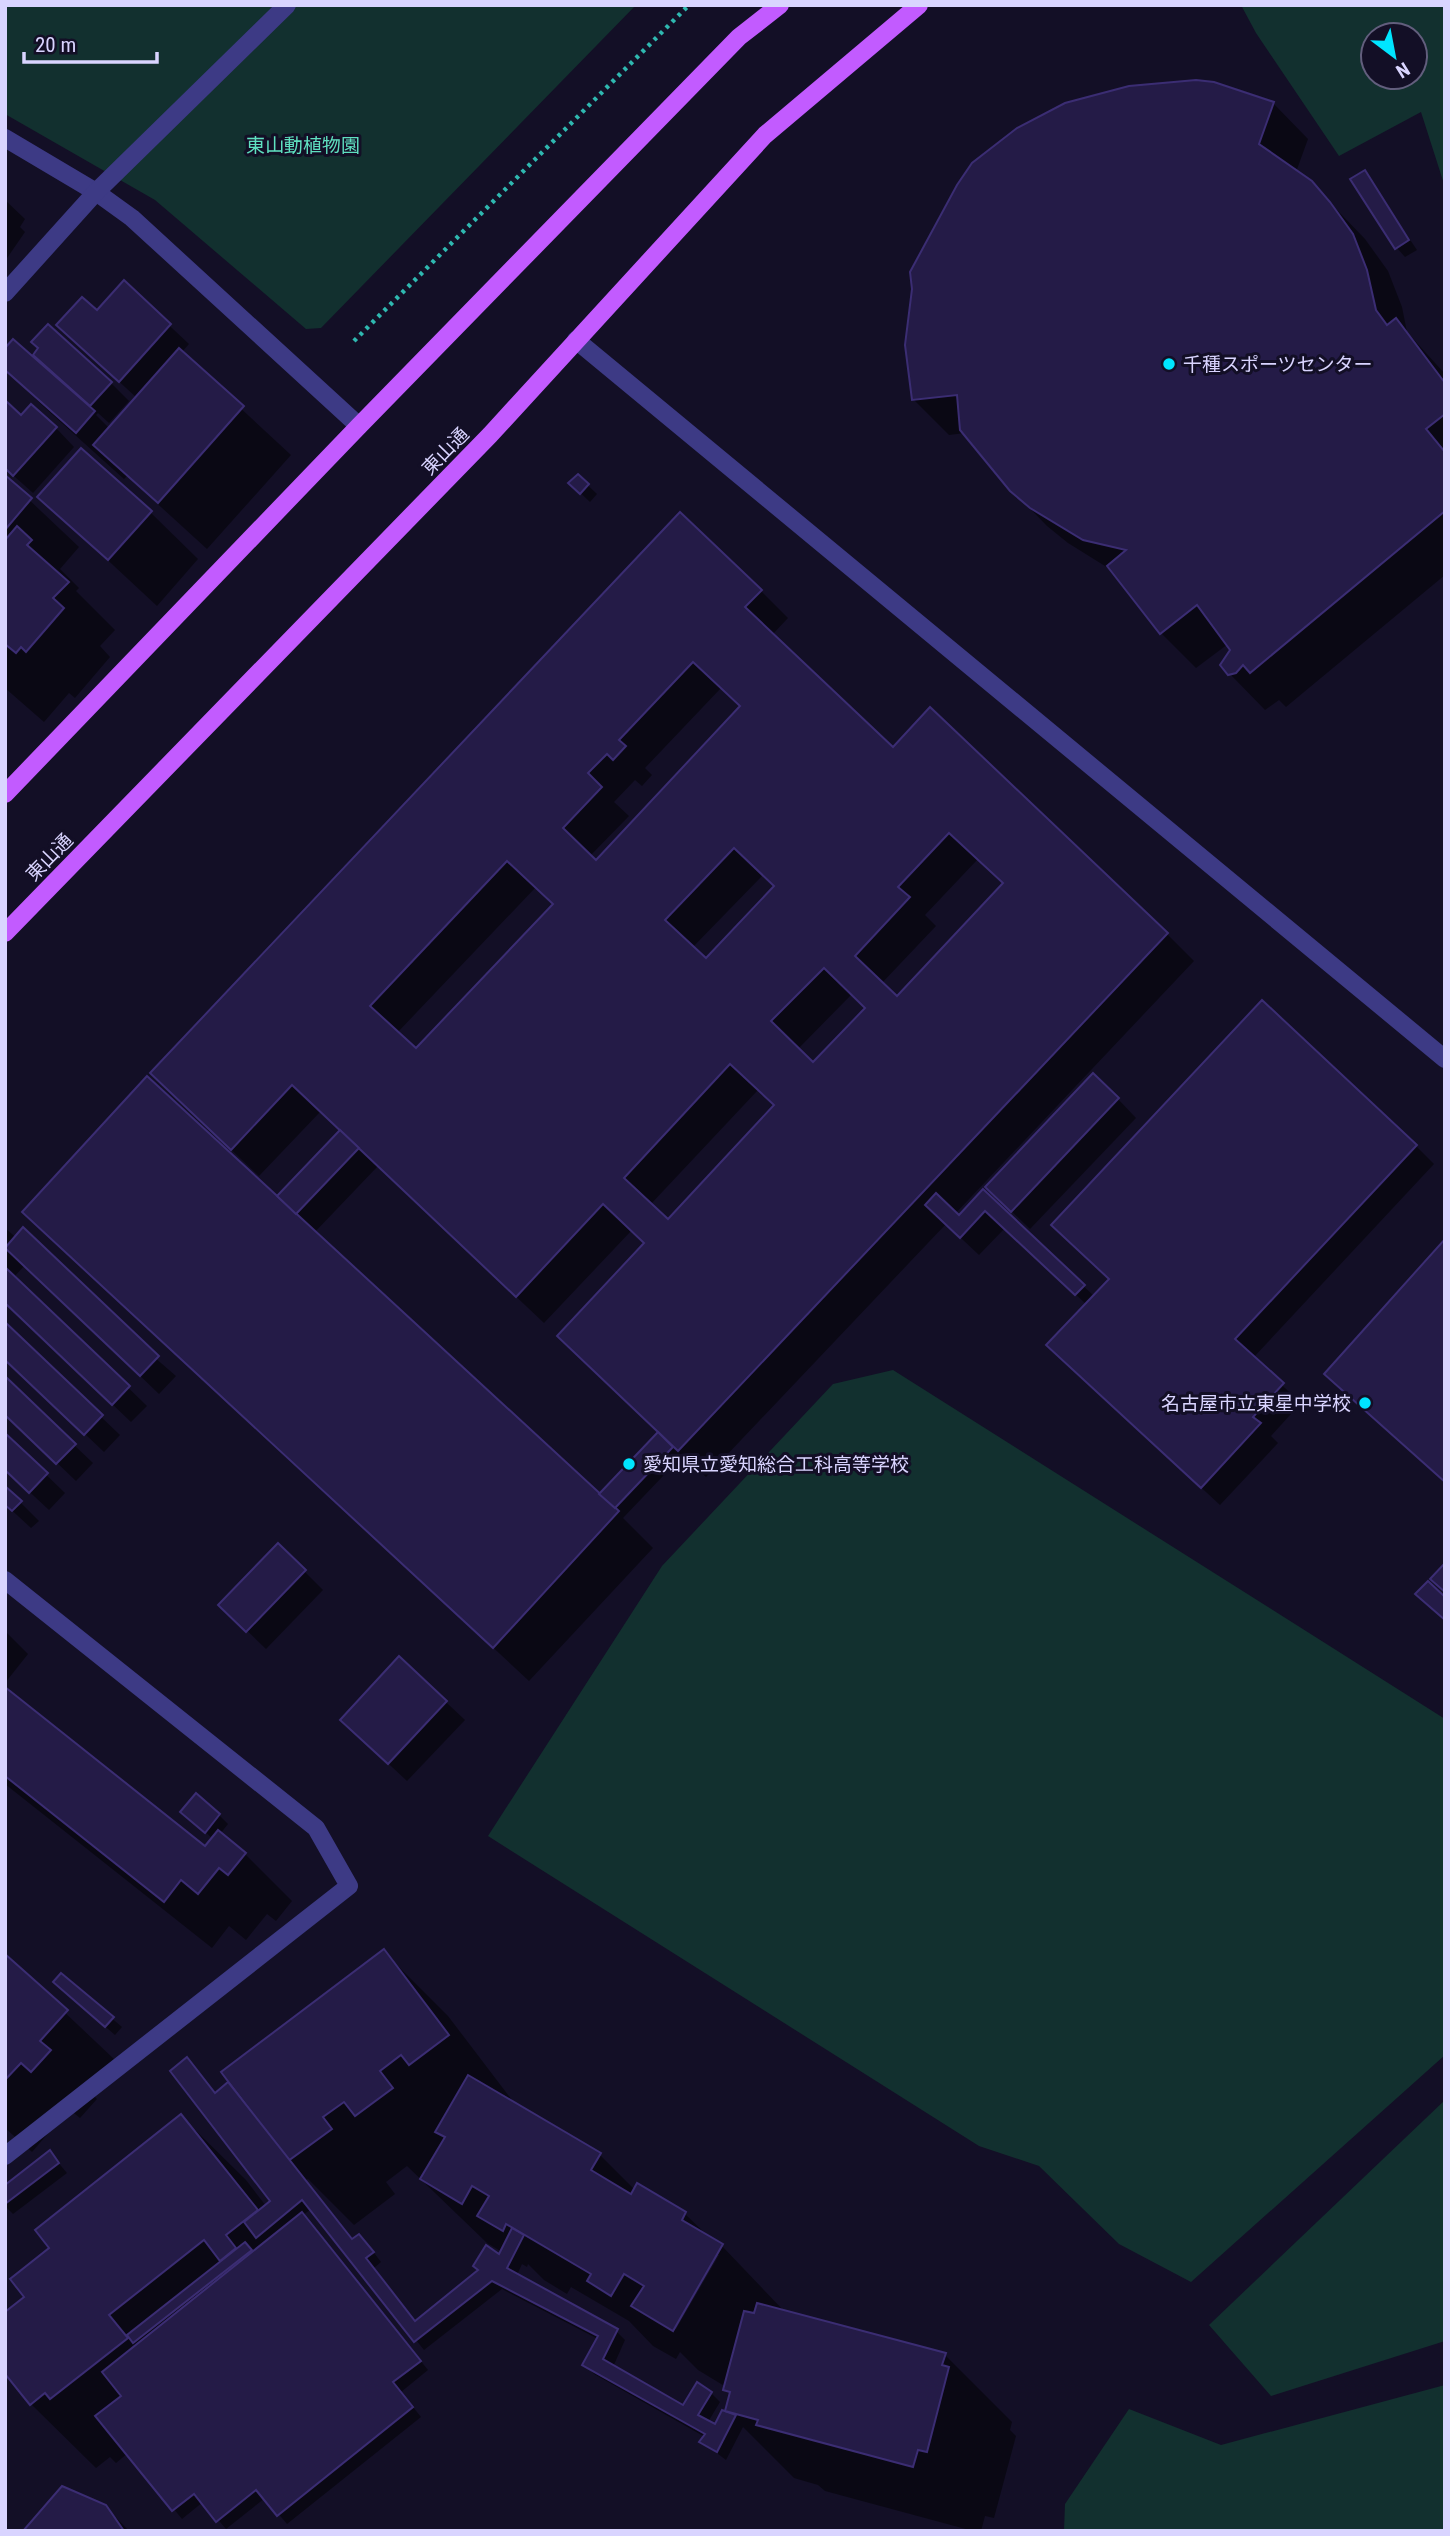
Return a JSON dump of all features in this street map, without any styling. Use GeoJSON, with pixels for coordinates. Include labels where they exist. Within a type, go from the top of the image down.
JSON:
{"type":"FeatureCollection","features":[{"type":"Feature","properties":{"kind":"main road"},"geometry":{"type":"LineString","coordinates":[[6,793],[739,37],[780,5]]}},
{"type":"Feature","properties":{"kind":"main road","name":"東山通"},"geometry":{"type":"LineString","coordinates":[[5,933],[490,435],[765,135],[919,5]]}},
{"type":"Feature","properties":{"kind":"street"},"geometry":{"type":"LineString","coordinates":[[5,293],[96,192],[286,5]]}},
{"type":"Feature","properties":{"kind":"street"},"geometry":{"type":"LineString","coordinates":[[5,138],[96,192],[132,218],[359,426]]}},
{"type":"Feature","properties":{"kind":"street"},"geometry":{"type":"LineString","coordinates":[[576,340],[1445,1059]]}},
{"type":"Feature","properties":{"kind":"street"},"geometry":{"type":"LineString","coordinates":[[5,1580],[316,1828],[349,1886],[5,2156]]}},
{"type":"Feature","properties":{"kind":"path"},"geometry":{"type":"LineString","coordinates":[[354,341],[689,5]]}},
{"type":"Feature","properties":{"kind":"green space","name":"東山動植物園"},"geometry":{"type":"Polygon","coordinates":[[[5,5],[636,5],[321,328],[306,329],[155,200],[5,114],[5,5]]]}},
{"type":"Feature","properties":{"kind":"green space"},"geometry":{"type":"Polygon","coordinates":[[[1241,5],[1445,5],[1445,187],[1421,112],[1339,156],[1256,33],[1241,5]]]}},
{"type":"Feature","properties":{"kind":"green space"},"geometry":{"type":"Polygon","coordinates":[[[893,1370],[1445,1719],[1445,2055],[1191,2282],[1119,2244],[1039,2166],[979,2146],[488,1836],[662,1566],[833,1384],[893,1370]]]}},
{"type":"Feature","properties":{"kind":"green space"},"geometry":{"type":"Polygon","coordinates":[[[1445,2100],[1445,2341],[1271,2396],[1209,2325],[1445,2100]]]}},
{"type":"Feature","properties":{"kind":"green space"},"geometry":{"type":"Polygon","coordinates":[[[1445,2385],[1445,2531],[1064,2531],[1065,2504],[1129,2409],[1221,2445],[1445,2385]]]}},
{"type":"Feature","properties":{"kind":"building","name":"千種スポーツセンター"},"geometry":{"type":"Polygon","coordinates":[[[1196,80],[1214,82],[1274,102],[1259,144],[1312,181],[1330,202],[1353,234],[1367,270],[1376,310],[1387,325],[1396,318],[1445,383],[1445,414],[1426,429],[1445,452],[1445,511],[1250,673],[1243,665],[1236,673],[1228,675],[1220,665],[1230,650],[1197,605],[1160,634],[1107,566],[1126,550],[1083,540],[1030,508],[1010,491],[960,430],[957,395],[912,400],[905,345],[912,289],[910,272],[957,185],[972,163],[1017,128],[1065,103],[1129,86],[1196,80]]]}},
{"type":"Feature","properties":{"kind":"building"},"geometry":{"type":"Polygon","coordinates":[[[1365,170],[1409,240],[1395,249],[1350,179],[1365,170]]]}},
{"type":"Feature","properties":{"kind":"building"},"geometry":{"type":"Polygon","coordinates":[[[124,280],[171,324],[119,382],[56,325],[82,297],[97,310],[124,280]]]}},
{"type":"Feature","properties":{"kind":"building"},"geometry":{"type":"Polygon","coordinates":[[[48,324],[112,382],[90,406],[33,355],[38,348],[31,342],[48,324]]]}},
{"type":"Feature","properties":{"kind":"building"},"geometry":{"type":"Polygon","coordinates":[[[13,339],[95,411],[76,433],[5,370],[5,348],[13,339]]]}},
{"type":"Feature","properties":{"kind":"building"},"geometry":{"type":"Polygon","coordinates":[[[179,348],[244,406],[158,503],[93,445],[179,348]]]}},
{"type":"Feature","properties":{"kind":"building"},"geometry":{"type":"Polygon","coordinates":[[[5,400],[21,415],[31,404],[57,427],[13,476],[5,468],[5,400]]]}},
{"type":"Feature","properties":{"kind":"building"},"geometry":{"type":"Polygon","coordinates":[[[81,448],[152,511],[108,560],[37,497],[81,448]]]}},
{"type":"Feature","properties":{"kind":"building"},"geometry":{"type":"Polygon","coordinates":[[[578,474],[589,484],[580,494],[568,483],[578,474]]]}},
{"type":"Feature","properties":{"kind":"building"},"geometry":{"type":"Polygon","coordinates":[[[5,475],[32,498],[5,530],[5,475]]]}},
{"type":"Feature","properties":{"kind":"building"},"geometry":{"type":"Polygon","coordinates":[[[680,512],[762,590],[745,607],[893,747],[930,707],[1168,933],[678,1451],[557,1336],[644,1243],[603,1204],[516,1297],[292,1085],[231,1150],[150,1073],[680,512]],[[693,662],[619,740],[626,746],[613,760],[607,754],[588,773],[602,787],[563,828],[596,860],[740,706],[693,662]],[[949,833],[898,887],[910,897],[855,956],[897,996],[1003,883],[949,833]],[[734,848],[665,920],[706,958],[774,886],[734,848]],[[507,861],[370,1006],[416,1048],[553,904],[507,861]],[[824,968],[771,1021],[813,1062],[865,1008],[824,968]],[[730,1064],[624,1178],[668,1219],[774,1105],[730,1064]]]}},
{"type":"Feature","properties":{"kind":"building"},"geometry":{"type":"Polygon","coordinates":[[[17,526],[32,540],[27,545],[69,582],[53,598],[64,608],[26,652],[21,647],[16,653],[5,644],[5,540],[17,526]]]}},
{"type":"Feature","properties":{"kind":"building"},"geometry":{"type":"Polygon","coordinates":[[[1262,1000],[1417,1145],[1235,1339],[1284,1383],[1253,1417],[1261,1423],[1201,1488],[1046,1345],[1109,1279],[1051,1225],[1262,1000]]]}},
{"type":"Feature","properties":{"kind":"building"},"geometry":{"type":"Polygon","coordinates":[[[1093,1073],[1119,1098],[1011,1212],[985,1187],[1093,1073]]]}},
{"type":"Feature","properties":{"kind":"building"},"geometry":{"type":"Polygon","coordinates":[[[147,1076],[619,1511],[493,1648],[22,1212],[147,1076]]]}},
{"type":"Feature","properties":{"kind":"building"},"geometry":{"type":"Polygon","coordinates":[[[340,1130],[359,1148],[296,1214],[277,1196],[340,1130]]]}},
{"type":"Feature","properties":{"kind":"building"},"geometry":{"type":"Polygon","coordinates":[[[983,1189],[1085,1285],[1075,1295],[985,1211],[960,1238],[925,1205],[936,1193],[959,1215],[983,1189]]]}},
{"type":"Feature","properties":{"kind":"building"},"geometry":{"type":"Polygon","coordinates":[[[23,1227],[159,1356],[140,1376],[5,1248],[23,1227]]]}},
{"type":"Feature","properties":{"kind":"building"},"geometry":{"type":"Polygon","coordinates":[[[1445,1239],[1445,1482],[1324,1374],[1445,1239]]]}},
{"type":"Feature","properties":{"kind":"building"},"geometry":{"type":"Polygon","coordinates":[[[5,1267],[130,1386],[112,1405],[5,1303],[5,1267]]]}},
{"type":"Feature","properties":{"kind":"building"},"geometry":{"type":"Polygon","coordinates":[[[5,1322],[103,1415],[84,1435],[5,1360],[5,1322]]]}},
{"type":"Feature","properties":{"kind":"building"},"geometry":{"type":"Polygon","coordinates":[[[5,1376],[76,1444],[56,1464],[5,1415],[5,1376]]]}},
{"type":"Feature","properties":{"kind":"building"},"geometry":{"type":"Polygon","coordinates":[[[658,1432],[673,1447],[615,1508],[599,1494],[658,1432]]]}},
{"type":"Feature","properties":{"kind":"building"},"geometry":{"type":"Polygon","coordinates":[[[5,1433],[48,1473],[29,1493],[5,1470],[5,1433]]]}},
{"type":"Feature","properties":{"kind":"building"},"geometry":{"type":"Polygon","coordinates":[[[5,1486],[22,1501],[12,1511],[5,1505],[5,1486]]]}},
{"type":"Feature","properties":{"kind":"building"},"geometry":{"type":"Polygon","coordinates":[[[278,1543],[306,1570],[246,1632],[218,1605],[278,1543]]]}},
{"type":"Feature","properties":{"kind":"building"},"geometry":{"type":"Polygon","coordinates":[[[1445,1563],[1445,1592],[1430,1579],[1445,1563]]]}},
{"type":"Feature","properties":{"kind":"building"},"geometry":{"type":"Polygon","coordinates":[[[1428,1581],[1445,1597],[1445,1620],[1415,1594],[1428,1581]]]}},
{"type":"Feature","properties":{"kind":"building"},"geometry":{"type":"Polygon","coordinates":[[[399,1656],[447,1701],[388,1764],[340,1720],[399,1656]]]}},
{"type":"Feature","properties":{"kind":"building"},"geometry":{"type":"Polygon","coordinates":[[[5,1687],[205,1846],[218,1830],[246,1853],[228,1875],[219,1868],[198,1894],[181,1880],[164,1902],[5,1776],[5,1687]]]}},
{"type":"Feature","properties":{"kind":"building"},"geometry":{"type":"Polygon","coordinates":[[[196,1793],[220,1814],[205,1833],[180,1812],[196,1793]]]}},
{"type":"Feature","properties":{"kind":"building"},"geometry":{"type":"Polygon","coordinates":[[[384,1949],[449,2035],[409,2065],[401,2055],[380,2071],[393,2088],[355,2116],[344,2102],[323,2117],[332,2129],[288,2161],[221,2072],[384,1949]]]}},
{"type":"Feature","properties":{"kind":"building"},"geometry":{"type":"Polygon","coordinates":[[[5,1954],[68,2010],[40,2041],[51,2050],[31,2072],[21,2063],[5,2080],[5,1954]]]}},
{"type":"Feature","properties":{"kind":"building"},"geometry":{"type":"Polygon","coordinates":[[[61,1973],[114,2017],[105,2027],[53,1982],[61,1973]]]}},
{"type":"Feature","properties":{"kind":"building"},"geometry":{"type":"Polygon","coordinates":[[[187,2057],[215,2093],[228,2082],[352,2239],[359,2234],[374,2252],[366,2258],[415,2321],[478,2270],[473,2266],[486,2245],[499,2254],[512,2228],[524,2235],[507,2268],[618,2329],[603,2359],[683,2405],[697,2382],[712,2392],[698,2415],[715,2424],[722,2410],[736,2415],[717,2452],[699,2442],[705,2434],[582,2365],[598,2336],[492,2281],[414,2342],[302,2200],[256,2238],[244,2222],[270,2201],[170,2071],[187,2057]]]}},
{"type":"Feature","properties":{"kind":"building"},"geometry":{"type":"Polygon","coordinates":[[[468,2075],[601,2153],[591,2170],[631,2194],[637,2183],[686,2212],[682,2220],[723,2244],[673,2331],[631,2306],[644,2286],[624,2274],[611,2296],[587,2281],[591,2274],[506,2224],[503,2231],[477,2216],[489,2196],[472,2186],[462,2204],[420,2179],[445,2137],[435,2132],[468,2075]]]}},
{"type":"Feature","properties":{"kind":"building"},"geometry":{"type":"Polygon","coordinates":[[[181,2114],[258,2210],[226,2235],[236,2248],[220,2261],[204,2240],[109,2315],[128,2338],[50,2399],[45,2393],[30,2405],[5,2374],[5,2312],[24,2297],[10,2279],[49,2248],[35,2230],[181,2114]]]}},
{"type":"Feature","properties":{"kind":"building"},"geometry":{"type":"Polygon","coordinates":[[[50,2150],[59,2163],[5,2204],[5,2185],[50,2150]]]}},
{"type":"Feature","properties":{"kind":"building"},"geometry":{"type":"Polygon","coordinates":[[[302,2212],[421,2361],[393,2382],[413,2407],[277,2516],[256,2490],[216,2522],[194,2494],[172,2511],[95,2416],[121,2396],[102,2372],[302,2212]]]}},
{"type":"Feature","properties":{"kind":"building"},"geometry":{"type":"Polygon","coordinates":[[[245,2242],[252,2250],[133,2343],[127,2335],[245,2242]]]}},
{"type":"Feature","properties":{"kind":"building"},"geometry":{"type":"Polygon","coordinates":[[[757,2303],[946,2353],[942,2365],[949,2367],[927,2452],[918,2450],[913,2467],[756,2425],[758,2420],[725,2411],[730,2392],[723,2390],[744,2311],[754,2313],[757,2303]]]}},
{"type":"Feature","properties":{"kind":"building"},"geometry":{"type":"Polygon","coordinates":[[[62,2486],[106,2505],[124,2531],[23,2531],[62,2486]]]}},
{"type":"Feature","properties":{"kind":"place","name":"千種スポーツセンター"},"geometry":{"type":"Point","coordinates":[1169,364]}},
{"type":"Feature","properties":{"kind":"place","name":"名古屋市立東星中学校"},"geometry":{"type":"Point","coordinates":[1365,1403]}},
{"type":"Feature","properties":{"kind":"place","name":"愛知県立愛知総合工科高等学校"},"geometry":{"type":"Point","coordinates":[629,1464]}}]}
